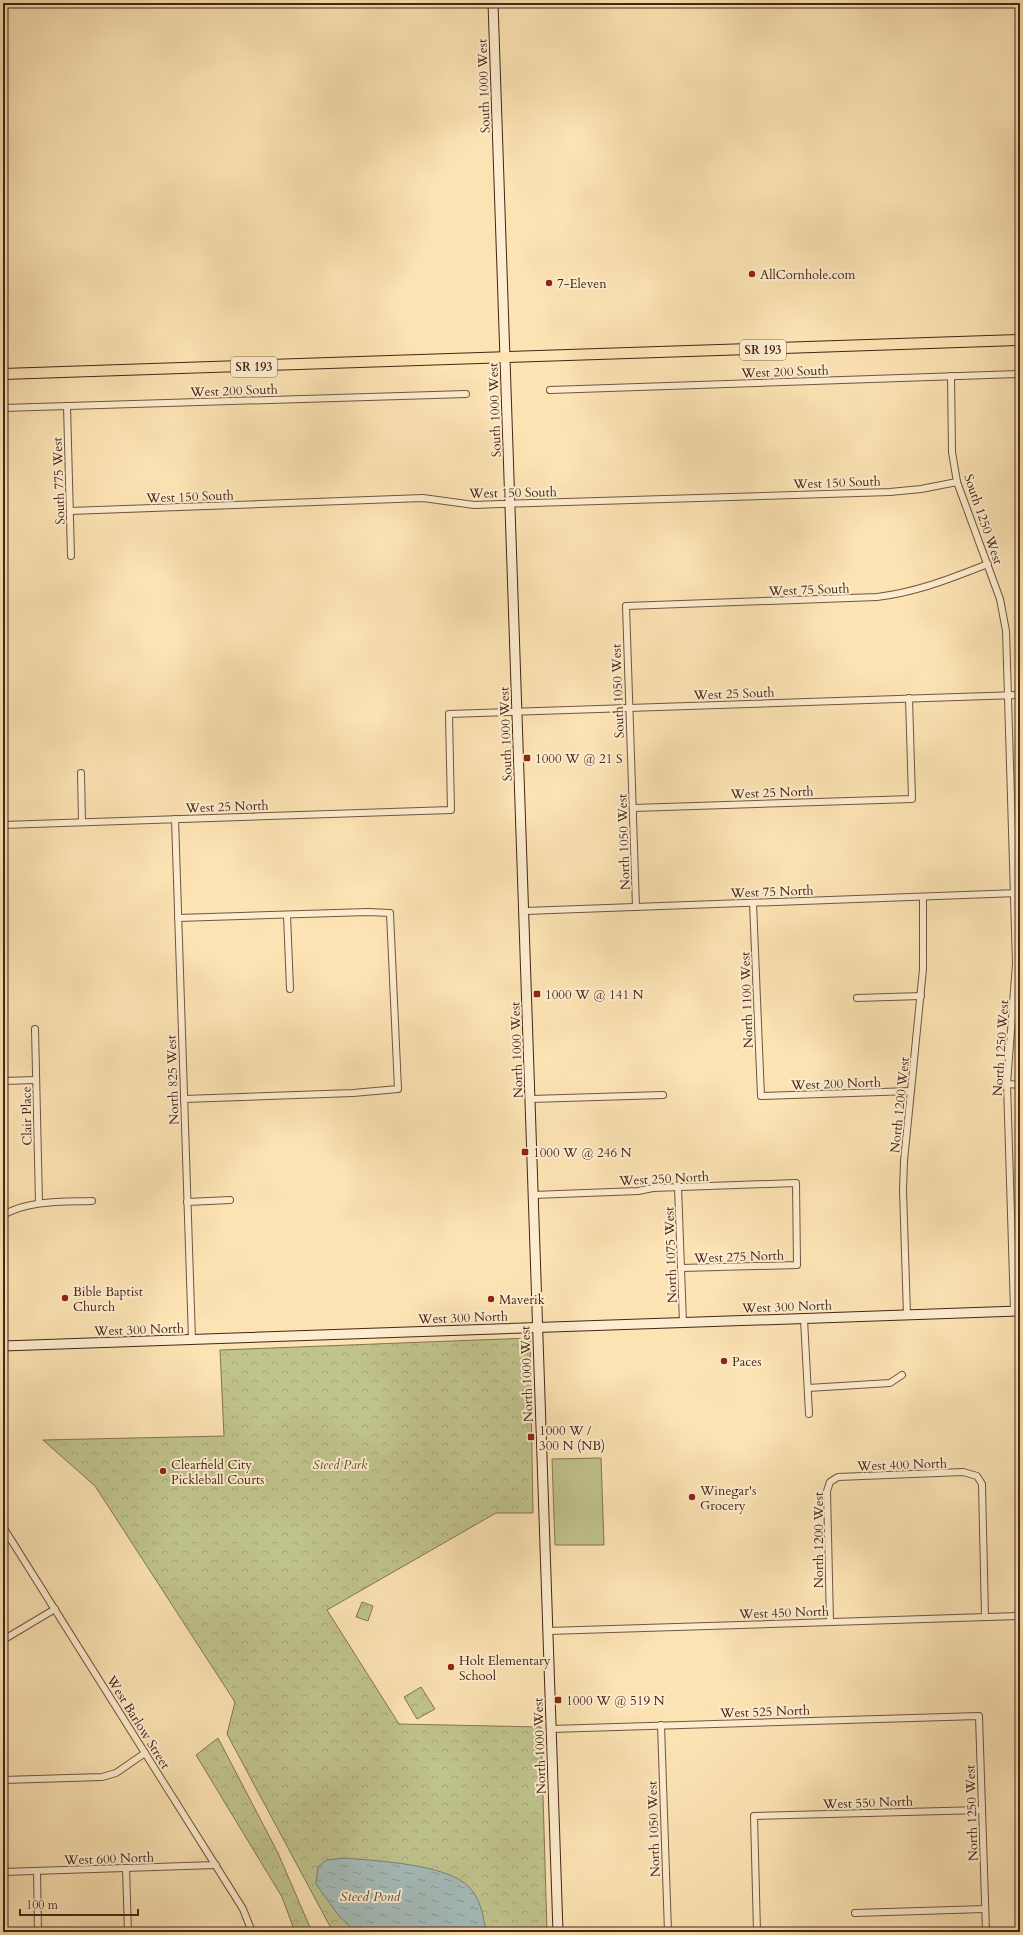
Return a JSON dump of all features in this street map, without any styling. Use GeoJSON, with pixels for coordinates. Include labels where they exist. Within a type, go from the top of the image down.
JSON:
{"type":"FeatureCollection","features":[{"type":"Feature","properties":{"kind":"main road","name":"South 1000 West"},"geometry":{"type":"LineString","coordinates":[[493,3],[521,816]]}},
{"type":"Feature","properties":{"kind":"main road","name":"SR 193"},"geometry":{"type":"LineString","coordinates":[[3,374],[505,359],[1020,340]]}},
{"type":"Feature","properties":{"kind":"main road","name":"North 1000 West"},"geometry":{"type":"LineString","coordinates":[[521,816],[558,1932]]}},
{"type":"Feature","properties":{"kind":"main road","name":"West 300 North"},"geometry":{"type":"LineString","coordinates":[[3,1346],[1017,1311]]}},
{"type":"Feature","properties":{"kind":"street","name":"West 200 South"},"geometry":{"type":"LineString","coordinates":[[550,390],[1020,374]]}},
{"type":"Feature","properties":{"kind":"street","name":"South 1250 West"},"geometry":{"type":"LineString","coordinates":[[951,376],[952,452],[957,482],[1000,599],[1006,631],[1010,762]]}},
{"type":"Feature","properties":{"kind":"street","name":"West 200 South"},"geometry":{"type":"LineString","coordinates":[[3,408],[466,394]]}},
{"type":"Feature","properties":{"kind":"street","name":"South 775 West"},"geometry":{"type":"LineString","coordinates":[[67,406],[71,556]]}},
{"type":"Feature","properties":{"kind":"street","name":"West 150 South"},"geometry":{"type":"LineString","coordinates":[[70,511],[423,498],[474,505],[890,492],[920,489],[957,482]]}},
{"type":"Feature","properties":{"kind":"street","name":"West 75 South"},"geometry":{"type":"LineString","coordinates":[[626,606],[877,597],[906,594],[937,584],[988,564]]}},
{"type":"Feature","properties":{"kind":"street","name":"South 1050 West"},"geometry":{"type":"LineString","coordinates":[[626,606],[631,776]]}},
{"type":"Feature","properties":{"kind":"street","name":"West 25 South"},"geometry":{"type":"LineString","coordinates":[[451,810],[449,714],[1020,694]]}},
{"type":"Feature","properties":{"kind":"street","name":"West 25 North"},"geometry":{"type":"LineString","coordinates":[[632,808],[912,799],[909,698]]}},
{"type":"Feature","properties":{"kind":"street","name":"North 1250 West"},"geometry":{"type":"LineString","coordinates":[[1010,762],[1017,894],[1016,964],[1007,1084],[1017,1311]]}},
{"type":"Feature","properties":{"kind":"street"},"geometry":{"type":"LineString","coordinates":[[81,773],[82,822]]}},
{"type":"Feature","properties":{"kind":"street","name":"North 1050 West"},"geometry":{"type":"LineString","coordinates":[[631,776],[636,907]]}},
{"type":"Feature","properties":{"kind":"street","name":"West 25 North"},"geometry":{"type":"LineString","coordinates":[[3,825],[451,810]]}},
{"type":"Feature","properties":{"kind":"street","name":"North 825 West"},"geometry":{"type":"LineString","coordinates":[[175,819],[192,1340]]}},
{"type":"Feature","properties":{"kind":"street","name":"West 75 North"},"geometry":{"type":"LineString","coordinates":[[525,911],[1017,894]]}},
{"type":"Feature","properties":{"kind":"street","name":"North 1200 West"},"geometry":{"type":"LineString","coordinates":[[907,1315],[903,1190],[904,1161],[921,996],[924,950],[923,897]]}},
{"type":"Feature","properties":{"kind":"street","name":"North 1100 West"},"geometry":{"type":"LineString","coordinates":[[753,903],[761,1096]]}},
{"type":"Feature","properties":{"kind":"street"},"geometry":{"type":"LineString","coordinates":[[178,918],[368,912],[390,913],[398,1090],[184,1099]]}},
{"type":"Feature","properties":{"kind":"street"},"geometry":{"type":"LineString","coordinates":[[287,915],[290,990]]}},
{"type":"Feature","properties":{"kind":"street"},"geometry":{"type":"LineString","coordinates":[[857,998],[921,996]]}},
{"type":"Feature","properties":{"kind":"street","name":"Clair Place"},"geometry":{"type":"LineString","coordinates":[[35,1029],[39,1203]]}},
{"type":"Feature","properties":{"kind":"street"},"geometry":{"type":"LineString","coordinates":[[3,1081],[36,1080]]}},
{"type":"Feature","properties":{"kind":"street"},"geometry":{"type":"LineString","coordinates":[[1007,1084],[1020,1085]]}},
{"type":"Feature","properties":{"kind":"street","name":"West 200 North"},"geometry":{"type":"LineString","coordinates":[[761,1096],[911,1091]]}},
{"type":"Feature","properties":{"kind":"street"},"geometry":{"type":"LineString","coordinates":[[531,1099],[663,1095]]}},
{"type":"Feature","properties":{"kind":"street","name":"West 250 North"},"geometry":{"type":"LineString","coordinates":[[534,1195],[638,1191],[653,1188],[796,1183],[797,1265]]}},
{"type":"Feature","properties":{"kind":"street","name":"North 1075 West"},"geometry":{"type":"LineString","coordinates":[[678,1187],[683,1323]]}},
{"type":"Feature","properties":{"kind":"street"},"geometry":{"type":"LineString","coordinates":[[187,1202],[230,1200]]}},
{"type":"Feature","properties":{"kind":"street"},"geometry":{"type":"LineString","coordinates":[[3,1215],[25,1206],[39,1203],[92,1201]]}},
{"type":"Feature","properties":{"kind":"street","name":"West 275 North"},"geometry":{"type":"LineString","coordinates":[[681,1268],[797,1265]]}},
{"type":"Feature","properties":{"kind":"street"},"geometry":{"type":"LineString","coordinates":[[804,1319],[809,1414]]}},
{"type":"Feature","properties":{"kind":"street"},"geometry":{"type":"LineString","coordinates":[[808,1388],[890,1384],[902,1375]]}},
{"type":"Feature","properties":{"kind":"street","name":"West 400 North"},"geometry":{"type":"LineString","coordinates":[[830,1482],[838,1477],[963,1472],[977,1476],[982,1484],[985,1617]]}},
{"type":"Feature","properties":{"kind":"street","name":"North 1200 West"},"geometry":{"type":"LineString","coordinates":[[830,1482],[827,1491],[830,1622]]}},
{"type":"Feature","properties":{"kind":"street","name":"West Barlow Street"},"geometry":{"type":"LineString","coordinates":[[3,1527],[5,1536],[55,1609],[216,1865],[243,1909],[252,1932]]}},
{"type":"Feature","properties":{"kind":"street"},"geometry":{"type":"LineString","coordinates":[[3,1640],[55,1609]]}},
{"type":"Feature","properties":{"kind":"street","name":"West 450 North"},"geometry":{"type":"LineString","coordinates":[[548,1631],[1020,1616]]}},
{"type":"Feature","properties":{"kind":"street","name":"North 1250 West"},"geometry":{"type":"LineString","coordinates":[[979,1716],[986,1932]]}},
{"type":"Feature","properties":{"kind":"street","name":"West 525 North"},"geometry":{"type":"LineString","coordinates":[[551,1729],[979,1716]]}},
{"type":"Feature","properties":{"kind":"street","name":"North 1050 West"},"geometry":{"type":"LineString","coordinates":[[660,1725],[668,1932]]}},
{"type":"Feature","properties":{"kind":"street"},"geometry":{"type":"LineString","coordinates":[[3,1780],[102,1777],[116,1773],[145,1753]]}},
{"type":"Feature","properties":{"kind":"street","name":"West 550 North"},"geometry":{"type":"LineString","coordinates":[[757,1932],[754,1816],[982,1810]]}},
{"type":"Feature","properties":{"kind":"street","name":"West 600 North"},"geometry":{"type":"LineString","coordinates":[[3,1872],[216,1865]]}},
{"type":"Feature","properties":{"kind":"street"},"geometry":{"type":"LineString","coordinates":[[126,1868],[128,1932]]}},
{"type":"Feature","properties":{"kind":"street"},"geometry":{"type":"LineString","coordinates":[[37,1871],[38,1932]]}},
{"type":"Feature","properties":{"kind":"street"},"geometry":{"type":"LineString","coordinates":[[855,1913],[985,1909]]}},
{"type":"Feature","properties":{"kind":"green space","name":"Steed Park"},"geometry":{"type":"Polygon","coordinates":[[[530,1338],[533,1513],[496,1513],[327,1610],[399,1724],[541,1727],[547,1932],[333,1932],[227,1734],[235,1702],[95,1486],[43,1440],[224,1436],[220,1350],[530,1338]]]}},
{"type":"Feature","properties":{"kind":"green space"},"geometry":{"type":"Polygon","coordinates":[[[601,1458],[604,1545],[555,1545],[552,1459],[601,1458]]]}},
{"type":"Feature","properties":{"kind":"green space"},"geometry":{"type":"Polygon","coordinates":[[[362,1602],[373,1606],[368,1621],[356,1617],[362,1602]]]}},
{"type":"Feature","properties":{"kind":"green space"},"geometry":{"type":"Polygon","coordinates":[[[421,1687],[435,1709],[417,1719],[404,1697],[421,1687]]]}},
{"type":"Feature","properties":{"kind":"green space"},"geometry":{"type":"Polygon","coordinates":[[[218,1738],[278,1853],[312,1932],[295,1932],[282,1897],[196,1755],[218,1738]]]}},
{"type":"Feature","properties":{"kind":"water","name":"Steed Pond"},"geometry":{"type":"Polygon","coordinates":[[[345,1858],[411,1865],[445,1873],[459,1879],[469,1887],[479,1902],[486,1932],[356,1932],[339,1916],[316,1884],[318,1867],[326,1860],[345,1858]]]}},
{"type":"Feature","properties":{"kind":"place","name":"AllCornhole.com"},"geometry":{"type":"Point","coordinates":[752,274]}},
{"type":"Feature","properties":{"kind":"place","name":"7-Eleven"},"geometry":{"type":"Point","coordinates":[549,283]}},
{"type":"Feature","properties":{"kind":"place","name":"1000 W @ 21 S"},"geometry":{"type":"Point","coordinates":[527,758]}},
{"type":"Feature","properties":{"kind":"place","name":"1000 W @ 141 N"},"geometry":{"type":"Point","coordinates":[537,994]}},
{"type":"Feature","properties":{"kind":"place","name":"1000 W @ 246 N"},"geometry":{"type":"Point","coordinates":[525,1152]}},
{"type":"Feature","properties":{"kind":"place","name":"Bible Baptist Church"},"geometry":{"type":"Point","coordinates":[65,1298]}},
{"type":"Feature","properties":{"kind":"place","name":"Maverik"},"geometry":{"type":"Point","coordinates":[491,1299]}},
{"type":"Feature","properties":{"kind":"place","name":"Paces"},"geometry":{"type":"Point","coordinates":[724,1361]}},
{"type":"Feature","properties":{"kind":"place","name":"1000 W / 300 N (NB)"},"geometry":{"type":"Point","coordinates":[531,1437]}},
{"type":"Feature","properties":{"kind":"place","name":"Clearfield City Pickleball Courts"},"geometry":{"type":"Point","coordinates":[163,1471]}},
{"type":"Feature","properties":{"kind":"place","name":"Winegar's Grocery"},"geometry":{"type":"Point","coordinates":[692,1497]}},
{"type":"Feature","properties":{"kind":"place","name":"Holt Elementary School"},"geometry":{"type":"Point","coordinates":[451,1667]}},
{"type":"Feature","properties":{"kind":"place","name":"1000 W @ 519 N"},"geometry":{"type":"Point","coordinates":[558,1700]}}]}
